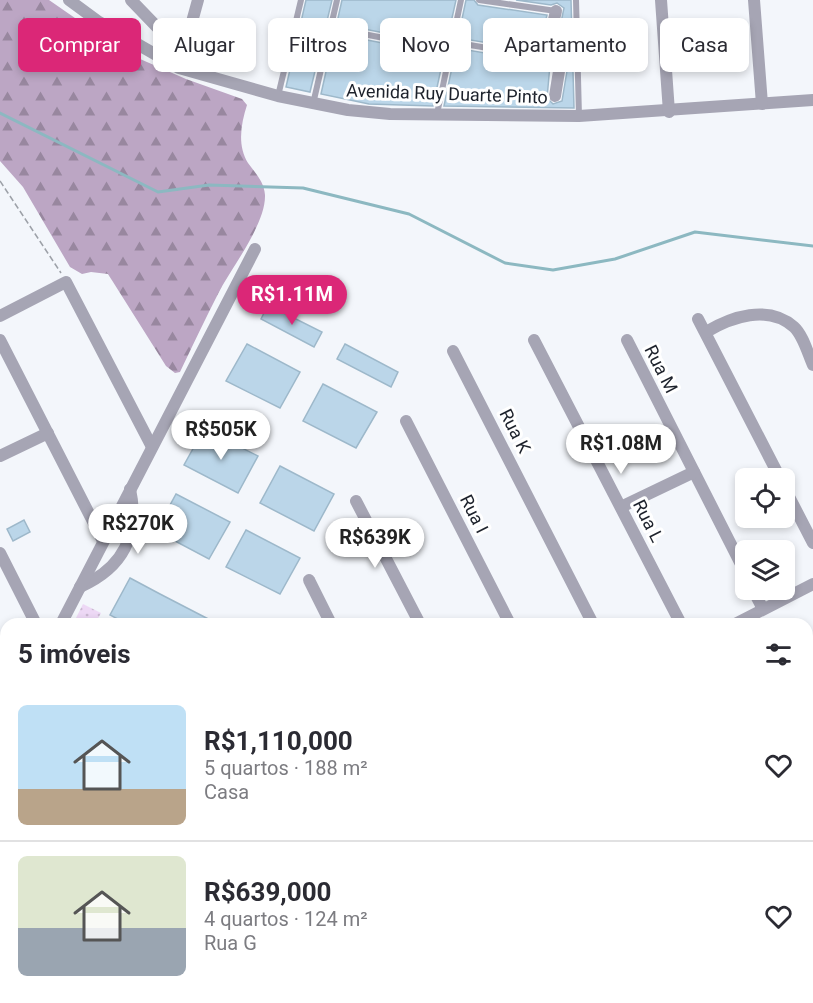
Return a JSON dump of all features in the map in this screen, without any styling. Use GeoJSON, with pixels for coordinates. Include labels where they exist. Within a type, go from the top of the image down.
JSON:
{"type":"FeatureCollection","features":[{"type":"Feature","properties":{"kind":"street","name":"Avenida Ruy Duarte Pinto"},"geometry":{"type":"LineString","coordinates":[[69,0],[99,22],[153,53]]}},
{"type":"Feature","properties":{"kind":"street"},"geometry":{"type":"LineString","coordinates":[[131,0],[153,23]]}},
{"type":"Feature","properties":{"kind":"street"},"geometry":{"type":"LineString","coordinates":[[193,18],[198,0]]}},
{"type":"Feature","properties":{"kind":"street"},"geometry":{"type":"LineString","coordinates":[[661,0],[669,112]]}},
{"type":"Feature","properties":{"kind":"street"},"geometry":{"type":"LineString","coordinates":[[754,0],[762,104]]}},
{"type":"Feature","properties":{"kind":"street"},"geometry":{"type":"LineString","coordinates":[[555,18],[556,11]]}},
{"type":"Feature","properties":{"kind":"street","name":"Avenida Ruy Duarte Pinto"},"geometry":{"type":"LineString","coordinates":[[193,72],[313,104],[379,113],[579,116],[669,112],[813,100]]}},
{"type":"Feature","properties":{"kind":"street"},"geometry":{"type":"LineString","coordinates":[[555,96],[559,72]]}},
{"type":"Feature","properties":{"kind":"street"},"geometry":{"type":"LineString","coordinates":[[64,618],[255,249]]}},
{"type":"Feature","properties":{"kind":"street"},"geometry":{"type":"LineString","coordinates":[[0,316],[66,282],[152,447]]}},
{"type":"Feature","properties":{"kind":"street"},"geometry":{"type":"LineString","coordinates":[[706,332],[735,317],[776,317],[795,328],[813,365]]}},
{"type":"Feature","properties":{"kind":"street"},"geometry":{"type":"LineString","coordinates":[[698,320],[775,468]]}},
{"type":"Feature","properties":{"kind":"street"},"geometry":{"type":"LineString","coordinates":[[0,340],[5,363],[48,433],[102,544],[120,556]]}},
{"type":"Feature","properties":{"kind":"street","name":"Rua L"},"geometry":{"type":"LineString","coordinates":[[534,340],[678,618]]}},
{"type":"Feature","properties":{"kind":"street","name":"Rua M"},"geometry":{"type":"LineString","coordinates":[[627,340],[735,552]]}},
{"type":"Feature","properties":{"kind":"street","name":"Rua K"},"geometry":{"type":"LineString","coordinates":[[453,351],[591,618]]}},
{"type":"Feature","properties":{"kind":"street","name":"Rua I"},"geometry":{"type":"LineString","coordinates":[[406,421],[507,618]]}},
{"type":"Feature","properties":{"kind":"street"},"geometry":{"type":"LineString","coordinates":[[0,456],[48,433]]}},
{"type":"Feature","properties":{"kind":"street"},"geometry":{"type":"LineString","coordinates":[[621,507],[694,472]]}},
{"type":"Feature","properties":{"kind":"street"},"geometry":{"type":"LineString","coordinates":[[80,587],[103,574],[120,556],[131,538],[135,524],[130,489]]}},
{"type":"Feature","properties":{"kind":"street"},"geometry":{"type":"LineString","coordinates":[[356,501],[417,618]]}},
{"type":"Feature","properties":{"kind":"street"},"geometry":{"type":"LineString","coordinates":[[795,508],[813,543]]}},
{"type":"Feature","properties":{"kind":"street"},"geometry":{"type":"LineString","coordinates":[[111,527],[122,530],[131,538]]}},
{"type":"Feature","properties":{"kind":"street"},"geometry":{"type":"LineString","coordinates":[[0,553],[33,618]]}},
{"type":"Feature","properties":{"kind":"street"},"geometry":{"type":"LineString","coordinates":[[309,580],[329,618]]}},
{"type":"Feature","properties":{"kind":"street"},"geometry":{"type":"LineString","coordinates":[[746,618],[813,584]]}},
{"type":"Feature","properties":{"kind":"street"},"geometry":{"type":"LineString","coordinates":[[758,600],[763,609]]}},
{"type":"Feature","properties":{"kind":"lane"},"geometry":{"type":"LineString","coordinates":[[278,96],[301,0]]}},
{"type":"Feature","properties":{"kind":"lane"},"geometry":{"type":"LineString","coordinates":[[313,104],[337,0]]}},
{"type":"Feature","properties":{"kind":"lane"},"geometry":{"type":"LineString","coordinates":[[457,18],[461,0]]}},
{"type":"Feature","properties":{"kind":"lane"},"geometry":{"type":"LineString","coordinates":[[478,0],[556,11]]}},
{"type":"Feature","properties":{"kind":"lane"},"geometry":{"type":"LineString","coordinates":[[576,0],[579,116]]}},
{"type":"Feature","properties":{"kind":"lane"},"geometry":{"type":"LineString","coordinates":[[437,115],[446,72]]}},
{"type":"Feature","properties":{"kind":"path"},"geometry":{"type":"LineString","coordinates":[[0,181],[66,282]]}},
{"type":"Feature","properties":{"kind":"green space"},"geometry":{"type":"Polygon","coordinates":[[[0,0],[49,0],[75,18],[18,18],[18,72],[141,72],[141,59],[153,65],[153,72],[170,72],[242,99],[247,105],[242,127],[242,149],[263,186],[264,206],[255,231],[220,290],[180,372],[175,373],[166,366],[108,274],[91,272],[82,274],[70,267],[23,187],[0,161],[0,0]]]}},
{"type":"Feature","properties":{"kind":"shaded area"},"geometry":{"type":"Polygon","coordinates":[[[83,604],[101,613],[98,618],[76,618],[83,604]]]}},
{"type":"Feature","properties":{"kind":"building"},"geometry":{"type":"Polygon","coordinates":[[[306,0],[332,0],[328,18],[302,18],[306,0]]]}},
{"type":"Feature","properties":{"kind":"building"},"geometry":{"type":"Polygon","coordinates":[[[342,0],[456,0],[452,18],[380,18],[380,32],[368,30],[368,18],[338,18],[342,0]]]}},
{"type":"Feature","properties":{"kind":"building"},"geometry":{"type":"Polygon","coordinates":[[[466,0],[474,0],[478,5],[547,15],[546,18],[483,18],[483,42],[471,40],[471,18],[462,18],[466,0]]]}},
{"type":"Feature","properties":{"kind":"building"},"geometry":{"type":"Polygon","coordinates":[[[516,0],[571,0],[572,18],[562,18],[564,8],[557,3],[551,5],[516,0]]]}},
{"type":"Feature","properties":{"kind":"building"},"geometry":{"type":"Polygon","coordinates":[[[368,40],[380,42],[380,72],[440,72],[433,106],[369,104],[321,94],[326,72],[368,72],[368,40]]]}},
{"type":"Feature","properties":{"kind":"building"},"geometry":{"type":"Polygon","coordinates":[[[471,51],[483,53],[483,72],[549,72],[547,98],[553,104],[562,101],[567,72],[573,72],[574,108],[444,106],[451,72],[471,72],[471,51]]]}},
{"type":"Feature","properties":{"kind":"building"},"geometry":{"type":"Polygon","coordinates":[[[289,72],[315,72],[310,92],[286,87],[289,72]]]}},
{"type":"Feature","properties":{"kind":"building"},"geometry":{"type":"Polygon","coordinates":[[[268,305],[322,332],[314,347],[261,319],[268,305]]]}},
{"type":"Feature","properties":{"kind":"building"},"geometry":{"type":"Polygon","coordinates":[[[247,344],[300,372],[280,408],[226,381],[247,344]]]}},
{"type":"Feature","properties":{"kind":"building"},"geometry":{"type":"Polygon","coordinates":[[[345,344],[398,372],[391,387],[337,359],[345,344]]]}},
{"type":"Feature","properties":{"kind":"building"},"geometry":{"type":"Polygon","coordinates":[[[323,384],[377,412],[356,448],[303,421],[323,384]]]}},
{"type":"Feature","properties":{"kind":"building"},"geometry":{"type":"Polygon","coordinates":[[[204,429],[258,456],[238,493],[184,465],[204,429]]]}},
{"type":"Feature","properties":{"kind":"building"},"geometry":{"type":"Polygon","coordinates":[[[280,466],[334,494],[314,531],[260,503],[280,466]]]}},
{"type":"Feature","properties":{"kind":"building"},"geometry":{"type":"Polygon","coordinates":[[[176,494],[230,522],[209,559],[156,531],[176,494]]]}},
{"type":"Feature","properties":{"kind":"building"},"geometry":{"type":"Polygon","coordinates":[[[24,520],[30,532],[13,541],[7,529],[24,520]]]}},
{"type":"Feature","properties":{"kind":"building"},"geometry":{"type":"Polygon","coordinates":[[[246,530],[300,558],[280,594],[226,567],[246,530]]]}},
{"type":"Feature","properties":{"kind":"building"},"geometry":{"type":"Polygon","coordinates":[[[130,578],[207,618],[116,618],[110,615],[130,578]]]}},
{"type":"Feature","properties":{"kind":"waterway"},"geometry":{"type":"LineString","coordinates":[[0,113],[158,192],[209,185],[303,188],[409,214],[505,263],[553,270],[615,259],[695,232],[813,246]]}}]}
